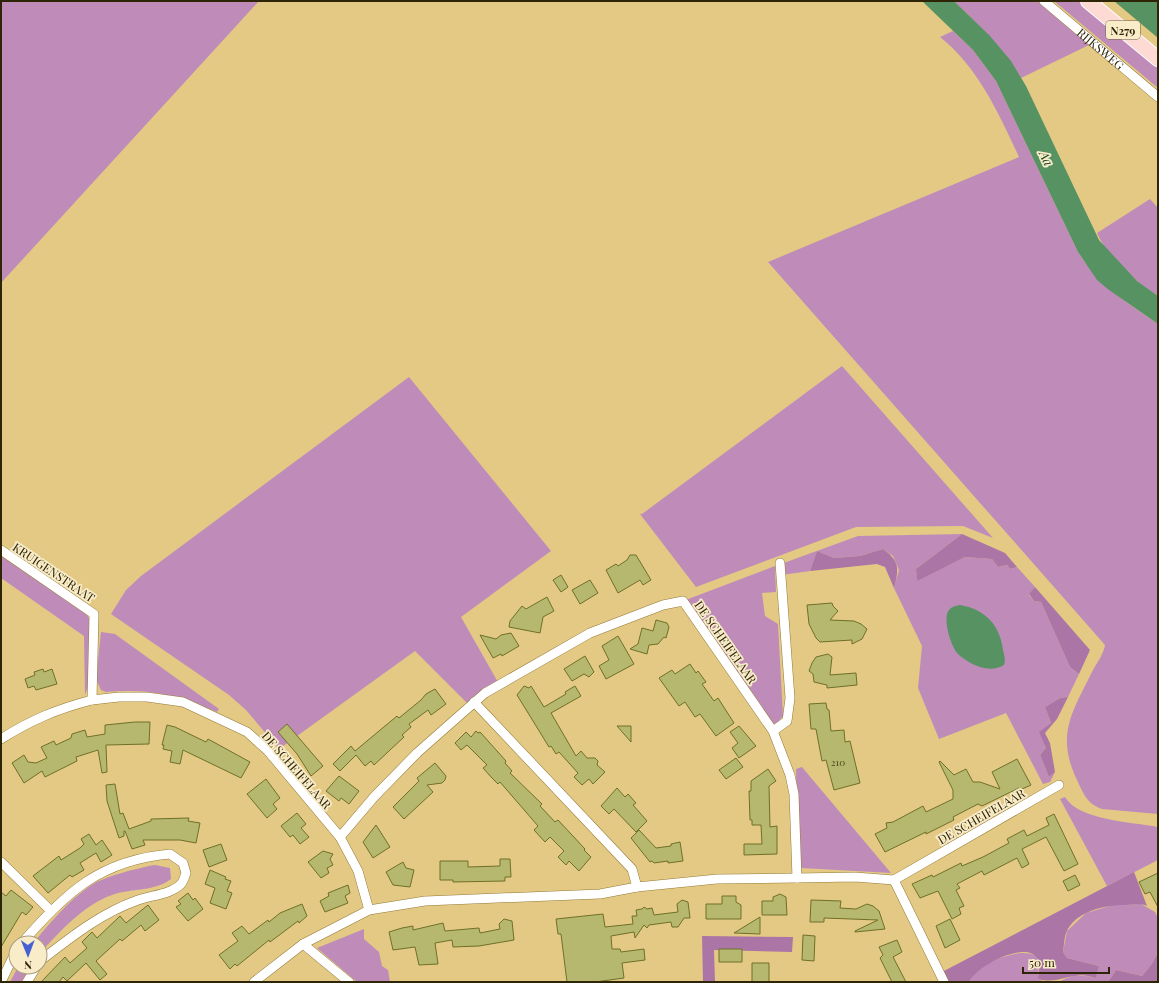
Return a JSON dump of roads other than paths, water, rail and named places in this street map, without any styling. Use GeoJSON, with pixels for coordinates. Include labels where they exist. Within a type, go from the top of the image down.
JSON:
{"type":"FeatureCollection","features":[{"type":"Feature","properties":{"kind":"main road","name":"N279"},"geometry":{"type":"LineString","coordinates":[[1088,1],[1158,59]]}},
{"type":"Feature","properties":{"kind":"street","name":"RIJKSWEG"},"geometry":{"type":"LineString","coordinates":[[1044,1],[1158,97]]}},
{"type":"Feature","properties":{"kind":"street","name":"KRUIGENSTRAAT"},"geometry":{"type":"LineString","coordinates":[[1,550],[94,614],[92,700]]}},
{"type":"Feature","properties":{"kind":"street"},"geometry":{"type":"LineString","coordinates":[[773,731],[787,721],[790,698],[780,563]]}},
{"type":"Feature","properties":{"kind":"street","name":"DE SCHEIFELAAR"},"geometry":{"type":"LineString","coordinates":[[340,837],[374,797],[416,753],[485,693],[590,633],[663,605],[683,601],[773,731],[790,775],[794,794],[797,878]]}},
{"type":"Feature","properties":{"kind":"street","name":"DE SCHEIFELAAR"},"geometry":{"type":"LineString","coordinates":[[1,739],[23,725],[57,709],[92,700],[147,696],[183,702],[247,732],[268,752],[340,837],[358,870],[369,910]]}},
{"type":"Feature","properties":{"kind":"street"},"geometry":{"type":"LineString","coordinates":[[474,702],[632,869],[637,887]]}},
{"type":"Feature","properties":{"kind":"street","name":"DE SCHEIFELAAR"},"geometry":{"type":"LineString","coordinates":[[894,880],[1059,785]]}},
{"type":"Feature","properties":{"kind":"street"},"geometry":{"type":"LineString","coordinates":[[29,935],[50,910],[89,879],[108,869],[147,856],[170,854],[183,863],[186,873],[181,884],[166,892],[121,907],[84,927],[48,955]]}},
{"type":"Feature","properties":{"kind":"street"},"geometry":{"type":"LineString","coordinates":[[1,862],[50,910]]}},
{"type":"Feature","properties":{"kind":"street"},"geometry":{"type":"LineString","coordinates":[[254,982],[303,944],[369,910],[425,901],[600,894],[637,887],[717,879],[855,877],[894,880],[944,982]]}},
{"type":"Feature","properties":{"kind":"street"},"geometry":{"type":"LineString","coordinates":[[303,944],[349,982]]}},
{"type":"Feature","properties":{"kind":"street"},"geometry":{"type":"LineString","coordinates":[[1,982],[8,968]]}},
{"type":"Feature","properties":{"kind":"water","name":"Aa"},"geometry":{"type":"Polygon","coordinates":[[[922,1],[954,1],[990,36],[1011,61],[1026,86],[1099,240],[1137,281],[1158,296],[1158,324],[1097,280],[1078,252],[996,81],[973,50],[922,1]]]}},
{"type":"Feature","properties":{"kind":"water"},"geometry":{"type":"Polygon","coordinates":[[[1114,1],[1158,1],[1158,38],[1114,1]]]}},
{"type":"Feature","properties":{"kind":"water"},"geometry":{"type":"Polygon","coordinates":[[[960,605],[977,610],[984,614],[995,626],[999,633],[1005,658],[1004,665],[992,669],[980,667],[968,662],[955,650],[950,639],[946,619],[950,609],[954,606],[960,605]]]}}]}
